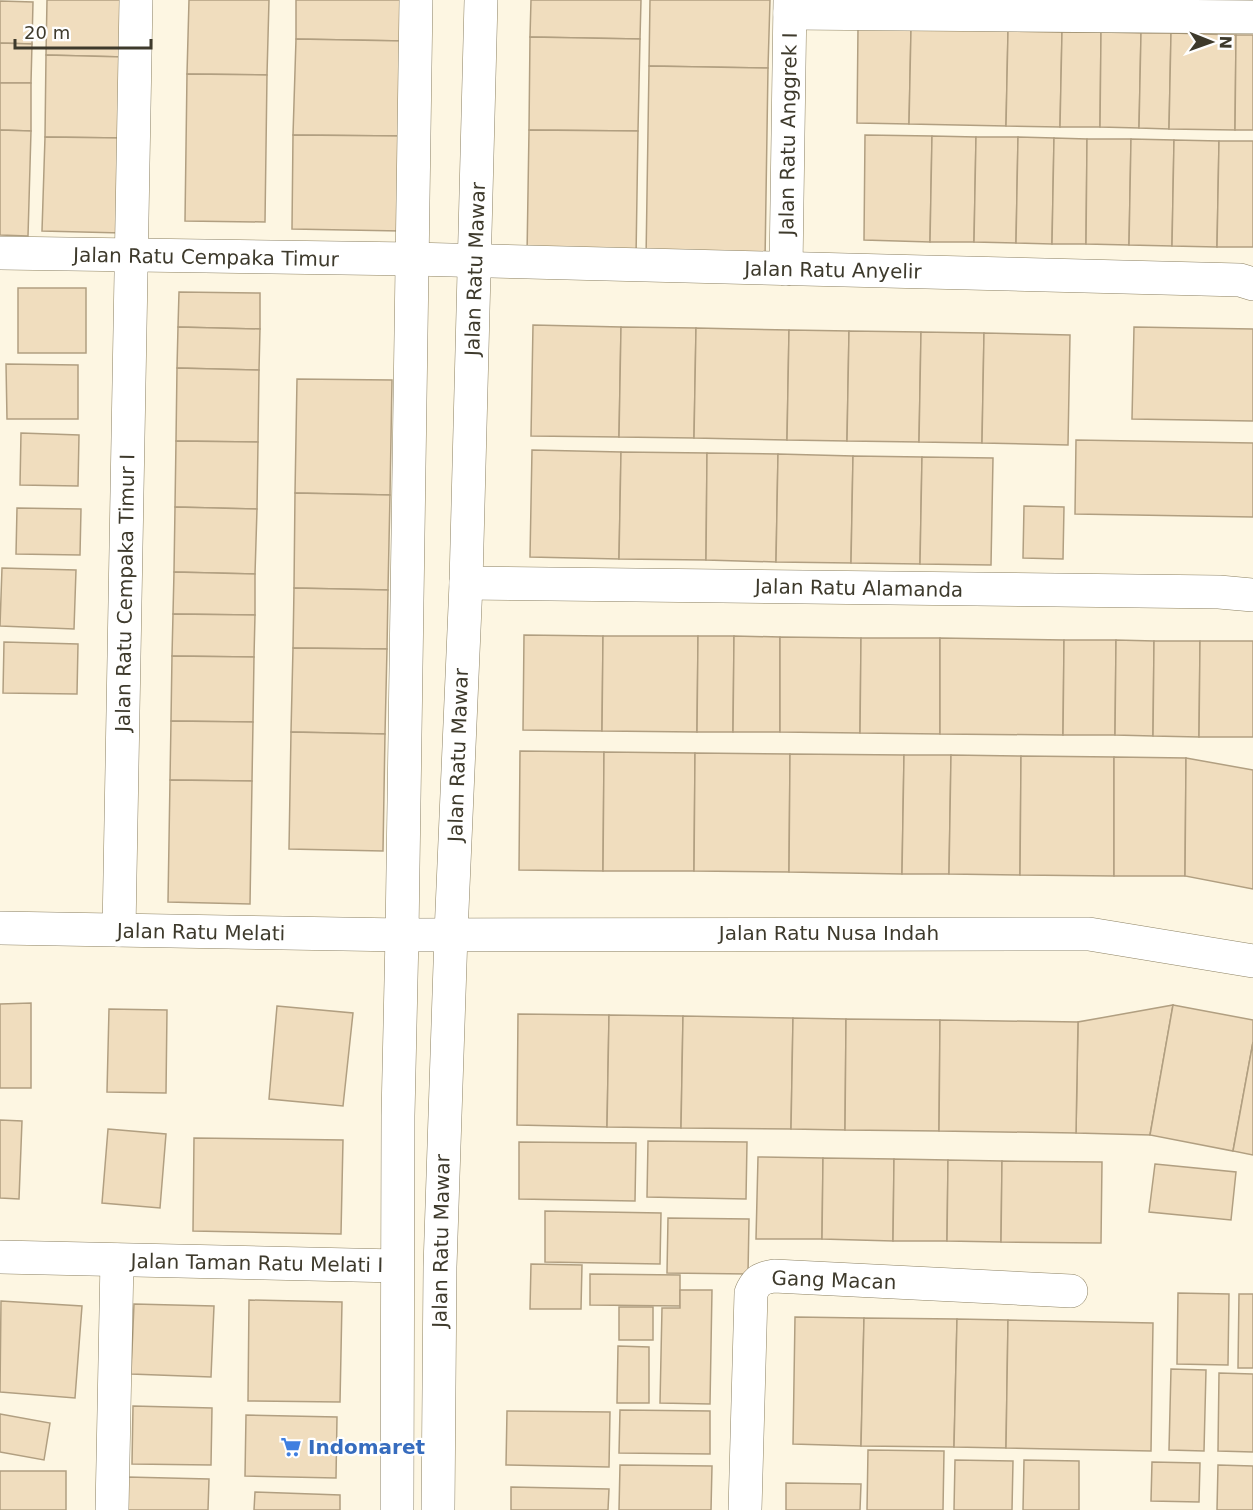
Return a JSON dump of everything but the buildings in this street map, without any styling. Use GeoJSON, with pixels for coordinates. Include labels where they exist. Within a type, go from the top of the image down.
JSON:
{"type":"FeatureCollection","features":[{"type":"Feature","properties":{"kind":"street","name":"Jalan Ratu Cempaka Timur I"},"geometry":{"type":"LineString","coordinates":[[118,930],[136,0]]}},
{"type":"Feature","properties":{"kind":"street"},"geometry":{"type":"LineString","coordinates":[[398,1510],[398,1116],[416,0]]}},
{"type":"Feature","properties":{"kind":"street","name":"Jalan Ratu Mawar"},"geometry":{"type":"LineString","coordinates":[[438,1510],[440,1267],[466,583],[481,0]]}},
{"type":"Feature","properties":{"kind":"street"},"geometry":{"type":"LineString","coordinates":[[790,7],[1253,17]]}},
{"type":"Feature","properties":{"kind":"street","name":"Jalan Ratu Anggrek I"},"geometry":{"type":"LineString","coordinates":[[786,268],[790,7]]}},
{"type":"Feature","properties":{"kind":"street","name":"Jalan Ratu Cempaka Timur"},"geometry":{"type":"LineString","coordinates":[[0,253],[412,259]]}},
{"type":"Feature","properties":{"kind":"street","name":"Jalan Ratu Anyelir"},"geometry":{"type":"LineString","coordinates":[[412,259],[1240,280],[1253,284]]}},
{"type":"Feature","properties":{"kind":"street","name":"Jalan Ratu Alamanda"},"geometry":{"type":"LineString","coordinates":[[466,583],[1219,592],[1253,595]]}},
{"type":"Feature","properties":{"kind":"street","name":"Jalan Ratu Melati"},"geometry":{"type":"LineString","coordinates":[[0,928],[402,935]]}},
{"type":"Feature","properties":{"kind":"street","name":"Jalan Ratu Nusa Indah"},"geometry":{"type":"LineString","coordinates":[[402,935],[1089,934],[1253,961]]}},
{"type":"Feature","properties":{"kind":"street","name":"Jalan Taman Ratu Melati I"},"geometry":{"type":"LineString","coordinates":[[0,1257],[397,1266]]}},
{"type":"Feature","properties":{"kind":"street","name":"Jalan Taman Ratu Melati I"},"geometry":{"type":"LineString","coordinates":[[112,1510],[117,1260]]}},
{"type":"Feature","properties":{"kind":"street","name":"Gang Macan"},"geometry":{"type":"LineString","coordinates":[[745,1510],[751,1293],[755,1283],[763,1278],[774,1276],[1071,1290]]}},
{"type":"Feature","properties":{"kind":"place","name":"Indomaret"},"geometry":{"type":"Point","coordinates":[291,1447]}}]}
